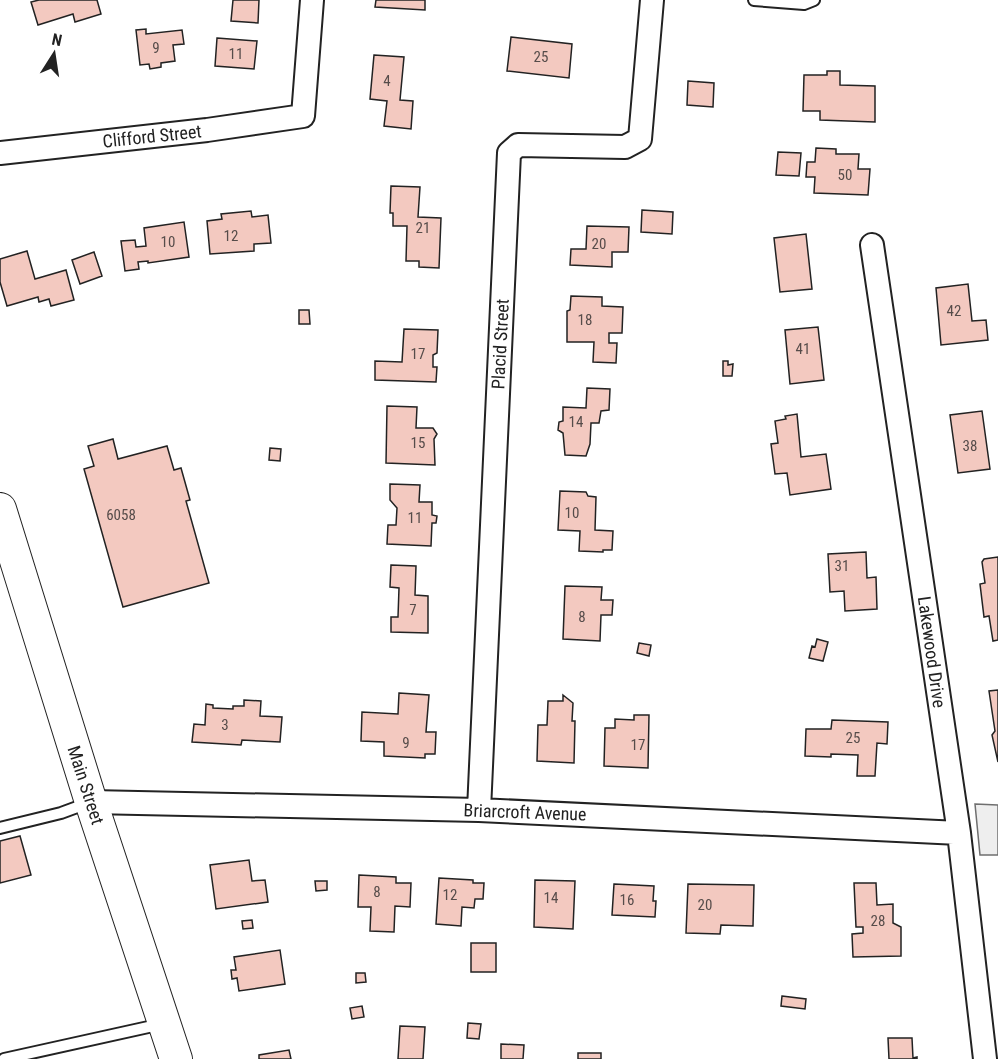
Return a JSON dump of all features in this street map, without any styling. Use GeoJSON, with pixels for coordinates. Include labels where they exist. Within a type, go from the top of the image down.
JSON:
{"type":"FeatureCollection","features":[{"type":"Feature","properties":{"kind":"main road","name":"Main Street"},"geometry":{"type":"LineString","coordinates":[[0,509],[91,802],[176,1059]]}},
{"type":"Feature","properties":{"kind":"street","name":"Clifford Street"},"geometry":{"type":"LineString","coordinates":[[0,153],[207,130],[303,116],[312,0]]}},
{"type":"Feature","properties":{"kind":"street","name":"Placid Street"},"geometry":{"type":"LineString","coordinates":[[479,810],[509,153],[518,145],[626,147],[640,139],[652,0]]}},
{"type":"Feature","properties":{"kind":"street","name":"Lakewood Drive"},"geometry":{"type":"LineString","coordinates":[[872,245],[959,833],[985,1059]]}},
{"type":"Feature","properties":{"kind":"street","name":"Briarcroft Avenue"},"geometry":{"type":"LineString","coordinates":[[91,802],[479,810],[959,833]]}},
{"type":"Feature","properties":{"kind":"lane"},"geometry":{"type":"LineString","coordinates":[[753,0],[804,4],[814,0]]}},
{"type":"Feature","properties":{"kind":"lane"},"geometry":{"type":"LineString","coordinates":[[0,828],[61,813],[91,802]]}},
{"type":"Feature","properties":{"kind":"lane"},"geometry":{"type":"LineString","coordinates":[[4,1059],[164,1024]]}},
{"type":"Feature","properties":{"kind":"shaded area"},"geometry":{"type":"Polygon","coordinates":[[[975,804],[998,805],[998,855],[980,855],[975,804]]]}},
{"type":"Feature","properties":{"kind":"building"},"geometry":{"type":"Polygon","coordinates":[[[97,0],[101,14],[75,22],[73,14],[38,25],[31,2],[97,0]]]}},
{"type":"Feature","properties":{"kind":"building"},"geometry":{"type":"Polygon","coordinates":[[[233,0],[259,0],[258,23],[231,21],[233,0]]]}},
{"type":"Feature","properties":{"kind":"building"},"geometry":{"type":"Polygon","coordinates":[[[376,0],[425,0],[425,10],[375,7],[376,0]]]}},
{"type":"Feature","properties":{"kind":"building"},"geometry":{"type":"Polygon","coordinates":[[[146,29],[146,34],[182,30],[184,44],[173,45],[175,61],[161,63],[161,67],[150,69],[149,64],[140,65],[136,30],[146,29]]]}},
{"type":"Feature","properties":{"kind":"building"},"geometry":{"type":"Polygon","coordinates":[[[511,37],[572,44],[569,78],[507,71],[511,37]]]}},
{"type":"Feature","properties":{"kind":"building"},"geometry":{"type":"Polygon","coordinates":[[[217,38],[257,41],[254,69],[215,66],[217,38]]]}},
{"type":"Feature","properties":{"kind":"building"},"geometry":{"type":"Polygon","coordinates":[[[374,55],[404,57],[400,100],[413,101],[411,129],[384,126],[387,101],[370,99],[374,55]]]}},
{"type":"Feature","properties":{"kind":"building"},"geometry":{"type":"Polygon","coordinates":[[[827,71],[840,71],[840,85],[875,86],[875,122],[820,120],[820,111],[803,111],[804,75],[827,75],[827,71]]]}},
{"type":"Feature","properties":{"kind":"building"},"geometry":{"type":"Polygon","coordinates":[[[688,81],[714,83],[713,107],[687,105],[688,81]]]}},
{"type":"Feature","properties":{"kind":"building"},"geometry":{"type":"Polygon","coordinates":[[[816,148],[836,149],[836,154],[859,154],[858,169],[870,169],[868,195],[814,193],[815,177],[806,177],[807,162],[815,162],[816,148]]]}},
{"type":"Feature","properties":{"kind":"building"},"geometry":{"type":"Polygon","coordinates":[[[778,152],[801,153],[799,176],[776,175],[778,152]]]}},
{"type":"Feature","properties":{"kind":"building"},"geometry":{"type":"Polygon","coordinates":[[[391,186],[420,187],[418,217],[441,218],[439,268],[419,267],[419,261],[406,261],[407,226],[393,226],[393,213],[390,213],[391,186]]]}},
{"type":"Feature","properties":{"kind":"building"},"geometry":{"type":"Polygon","coordinates":[[[642,210],[673,212],[672,234],[641,232],[642,210]]]}},
{"type":"Feature","properties":{"kind":"building"},"geometry":{"type":"Polygon","coordinates":[[[251,211],[252,217],[268,215],[271,243],[254,244],[254,251],[210,254],[207,221],[222,219],[221,214],[251,211]]]}},
{"type":"Feature","properties":{"kind":"building"},"geometry":{"type":"Polygon","coordinates":[[[184,222],[189,257],[148,263],[148,261],[138,262],[139,269],[125,271],[121,241],[135,240],[136,247],[146,246],[144,228],[184,222]]]}},
{"type":"Feature","properties":{"kind":"building"},"geometry":{"type":"Polygon","coordinates":[[[587,226],[629,227],[628,252],[612,252],[612,267],[570,265],[571,249],[586,249],[587,226]]]}},
{"type":"Feature","properties":{"kind":"building"},"geometry":{"type":"Polygon","coordinates":[[[806,234],[812,289],[780,292],[774,238],[806,234]]]}},
{"type":"Feature","properties":{"kind":"building"},"geometry":{"type":"Polygon","coordinates":[[[27,251],[35,279],[66,270],[74,300],[51,306],[49,299],[39,302],[38,297],[7,306],[0,282],[0,259],[27,251]]]}},
{"type":"Feature","properties":{"kind":"building"},"geometry":{"type":"Polygon","coordinates":[[[94,252],[102,276],[80,284],[72,260],[94,252]]]}},
{"type":"Feature","properties":{"kind":"building"},"geometry":{"type":"Polygon","coordinates":[[[968,284],[972,321],[986,320],[988,340],[941,345],[936,288],[968,284]]]}},
{"type":"Feature","properties":{"kind":"building"},"geometry":{"type":"Polygon","coordinates":[[[571,296],[602,297],[602,306],[623,307],[622,333],[609,333],[609,343],[617,343],[616,363],[593,362],[594,342],[567,342],[567,311],[570,310],[571,296]]]}},
{"type":"Feature","properties":{"kind":"building"},"geometry":{"type":"Polygon","coordinates":[[[299,310],[309,310],[310,324],[299,324],[299,310]]]}},
{"type":"Feature","properties":{"kind":"building"},"geometry":{"type":"Polygon","coordinates":[[[818,327],[824,380],[790,384],[785,330],[818,327]]]}},
{"type":"Feature","properties":{"kind":"building"},"geometry":{"type":"Polygon","coordinates":[[[404,329],[438,330],[437,353],[433,355],[433,367],[437,367],[436,382],[375,380],[375,361],[402,362],[404,329]]]}},
{"type":"Feature","properties":{"kind":"building"},"geometry":{"type":"Polygon","coordinates":[[[723,361],[728,361],[728,365],[733,364],[732,376],[723,376],[723,361]]]}},
{"type":"Feature","properties":{"kind":"building"},"geometry":{"type":"Polygon","coordinates":[[[587,388],[610,389],[609,410],[601,411],[599,423],[591,423],[590,444],[586,456],[565,455],[563,433],[558,430],[559,422],[563,421],[563,407],[586,408],[587,388]]]}},
{"type":"Feature","properties":{"kind":"building"},"geometry":{"type":"Polygon","coordinates":[[[387,406],[417,407],[416,428],[433,428],[437,434],[434,439],[435,465],[386,463],[387,406]]]}},
{"type":"Feature","properties":{"kind":"building"},"geometry":{"type":"Polygon","coordinates":[[[982,411],[990,469],[958,473],[950,415],[982,411]]]}},
{"type":"Feature","properties":{"kind":"building"},"geometry":{"type":"Polygon","coordinates":[[[797,414],[801,457],[826,454],[831,489],[790,495],[787,473],[775,474],[771,444],[778,443],[775,421],[797,414]]]}},
{"type":"Feature","properties":{"kind":"building"},"geometry":{"type":"Polygon","coordinates":[[[113,439],[118,459],[167,446],[174,470],[181,468],[190,500],[186,501],[209,583],[123,607],[84,469],[94,466],[88,446],[113,439]]]}},
{"type":"Feature","properties":{"kind":"building"},"geometry":{"type":"Polygon","coordinates":[[[270,448],[281,449],[280,461],[269,460],[270,448]]]}},
{"type":"Feature","properties":{"kind":"building"},"geometry":{"type":"Polygon","coordinates":[[[390,484],[420,485],[419,502],[432,502],[432,515],[437,516],[436,523],[432,523],[431,546],[387,544],[388,525],[396,525],[397,508],[390,500],[390,484]]]}},
{"type":"Feature","properties":{"kind":"building"},"geometry":{"type":"Polygon","coordinates":[[[560,491],[586,492],[588,496],[596,497],[595,530],[613,531],[612,550],[579,551],[580,531],[558,530],[560,491]]]}},
{"type":"Feature","properties":{"kind":"building"},"geometry":{"type":"Polygon","coordinates":[[[866,552],[867,578],[876,577],[877,609],[845,611],[844,591],[830,592],[828,554],[866,552]]]}},
{"type":"Feature","properties":{"kind":"building"},"geometry":{"type":"Polygon","coordinates":[[[998,557],[998,640],[993,641],[989,616],[984,617],[980,584],[985,583],[982,562],[984,559],[998,557]]]}},
{"type":"Feature","properties":{"kind":"building"},"geometry":{"type":"Polygon","coordinates":[[[391,565],[416,566],[415,595],[428,596],[428,633],[391,632],[391,617],[398,617],[399,588],[390,587],[391,565]]]}},
{"type":"Feature","properties":{"kind":"building"},"geometry":{"type":"Polygon","coordinates":[[[565,586],[602,587],[601,600],[613,600],[612,615],[601,615],[600,641],[563,639],[565,586]]]}},
{"type":"Feature","properties":{"kind":"building"},"geometry":{"type":"Polygon","coordinates":[[[817,639],[828,642],[823,661],[809,658],[812,646],[815,647],[817,639]]]}},
{"type":"Feature","properties":{"kind":"building"},"geometry":{"type":"Polygon","coordinates":[[[639,643],[651,645],[649,656],[637,653],[639,643]]]}},
{"type":"Feature","properties":{"kind":"building"},"geometry":{"type":"Polygon","coordinates":[[[998,690],[998,762],[992,735],[995,731],[989,691],[998,690]]]}},
{"type":"Feature","properties":{"kind":"building"},"geometry":{"type":"Polygon","coordinates":[[[399,693],[429,695],[426,732],[436,732],[435,754],[425,754],[425,758],[384,756],[384,742],[361,741],[362,712],[398,714],[399,693]]]}},
{"type":"Feature","properties":{"kind":"building"},"geometry":{"type":"Polygon","coordinates":[[[563,695],[573,703],[574,763],[537,761],[538,725],[547,725],[548,701],[563,701],[563,695]]]}},
{"type":"Feature","properties":{"kind":"building"},"geometry":{"type":"Polygon","coordinates":[[[244,700],[261,701],[260,716],[282,717],[280,742],[242,740],[241,745],[192,742],[194,724],[205,725],[206,704],[213,705],[213,708],[233,709],[233,706],[244,706],[244,700]]]}},
{"type":"Feature","properties":{"kind":"building"},"geometry":{"type":"Polygon","coordinates":[[[634,715],[649,715],[648,768],[604,766],[605,728],[615,728],[615,719],[634,720],[634,715]]]}},
{"type":"Feature","properties":{"kind":"building"},"geometry":{"type":"Polygon","coordinates":[[[832,720],[888,722],[887,744],[877,743],[875,776],[857,776],[858,755],[805,756],[806,729],[831,729],[832,720]]]}},
{"type":"Feature","properties":{"kind":"building"},"geometry":{"type":"Polygon","coordinates":[[[20,836],[31,875],[0,883],[0,841],[20,836]]]}},
{"type":"Feature","properties":{"kind":"building"},"geometry":{"type":"Polygon","coordinates":[[[249,860],[252,881],[265,880],[268,902],[216,909],[210,865],[249,860]]]}},
{"type":"Feature","properties":{"kind":"building"},"geometry":{"type":"Polygon","coordinates":[[[359,875],[396,877],[396,883],[411,883],[410,907],[395,906],[394,932],[370,931],[371,907],[358,907],[359,875]]]}},
{"type":"Feature","properties":{"kind":"building"},"geometry":{"type":"Polygon","coordinates":[[[439,878],[484,883],[483,899],[475,899],[474,908],[462,907],[461,926],[436,924],[439,878]]]}},
{"type":"Feature","properties":{"kind":"building"},"geometry":{"type":"Polygon","coordinates":[[[535,880],[575,881],[573,929],[534,927],[535,880]]]}},
{"type":"Feature","properties":{"kind":"building"},"geometry":{"type":"Polygon","coordinates":[[[315,881],[327,881],[327,890],[316,891],[315,881]]]}},
{"type":"Feature","properties":{"kind":"building"},"geometry":{"type":"Polygon","coordinates":[[[854,883],[876,883],[877,905],[893,904],[893,923],[901,927],[901,956],[853,957],[852,934],[863,933],[863,927],[856,927],[854,883]]]}},
{"type":"Feature","properties":{"kind":"building"},"geometry":{"type":"Polygon","coordinates":[[[614,884],[654,886],[655,917],[612,915],[614,884]]]}},
{"type":"Feature","properties":{"kind":"building"},"geometry":{"type":"Polygon","coordinates":[[[688,884],[754,885],[753,926],[721,925],[720,934],[686,933],[688,884]]]}},
{"type":"Feature","properties":{"kind":"building"},"geometry":{"type":"Polygon","coordinates":[[[252,920],[253,928],[243,929],[242,921],[252,920]]]}},
{"type":"Feature","properties":{"kind":"building"},"geometry":{"type":"Polygon","coordinates":[[[471,943],[496,943],[496,972],[471,972],[471,943]]]}},
{"type":"Feature","properties":{"kind":"building"},"geometry":{"type":"Polygon","coordinates":[[[280,950],[285,984],[239,991],[237,978],[232,979],[231,970],[236,970],[234,957],[280,950]]]}},
{"type":"Feature","properties":{"kind":"building"},"geometry":{"type":"Polygon","coordinates":[[[356,973],[365,973],[366,982],[356,983],[356,973]]]}},
{"type":"Feature","properties":{"kind":"building"},"geometry":{"type":"Polygon","coordinates":[[[782,996],[806,999],[805,1009],[781,1006],[782,996]]]}},
{"type":"Feature","properties":{"kind":"building"},"geometry":{"type":"Polygon","coordinates":[[[362,1006],[364,1017],[352,1019],[350,1008],[362,1006]]]}},
{"type":"Feature","properties":{"kind":"building"},"geometry":{"type":"Polygon","coordinates":[[[468,1023],[481,1024],[479,1039],[467,1038],[468,1023]]]}},
{"type":"Feature","properties":{"kind":"building"},"geometry":{"type":"Polygon","coordinates":[[[400,1026],[425,1027],[423,1059],[398,1059],[400,1026]]]}},
{"type":"Feature","properties":{"kind":"building"},"geometry":{"type":"Polygon","coordinates":[[[888,1038],[912,1038],[913,1058],[917,1057],[917,1059],[889,1059],[888,1038]]]}},
{"type":"Feature","properties":{"kind":"building"},"geometry":{"type":"Polygon","coordinates":[[[501,1044],[524,1045],[523,1059],[501,1059],[501,1044]]]}},
{"type":"Feature","properties":{"kind":"building"},"geometry":{"type":"Polygon","coordinates":[[[289,1050],[291,1059],[259,1059],[259,1055],[289,1050]]]}},
{"type":"Feature","properties":{"kind":"building"},"geometry":{"type":"Polygon","coordinates":[[[578,1053],[601,1053],[601,1059],[578,1059],[578,1053]]]}}]}
